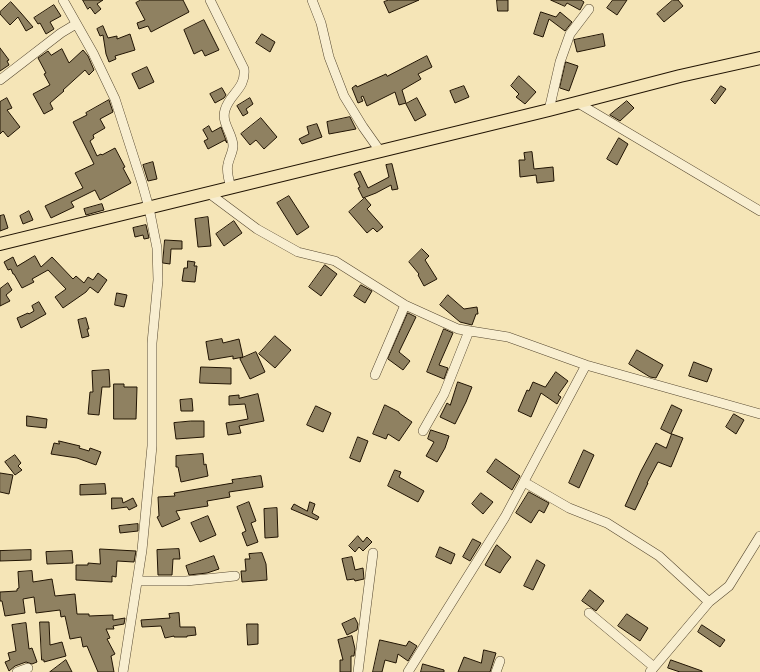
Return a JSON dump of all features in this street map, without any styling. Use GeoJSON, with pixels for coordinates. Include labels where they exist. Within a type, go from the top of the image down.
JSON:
{"type":"FeatureCollection","features":[{"type":"Feature","properties":{"kind":"main road"},"geometry":{"type":"LineString","coordinates":[[0,244],[210,194],[578,103],[680,76],[760,58]]}},
{"type":"Feature","properties":{"kind":"street"},"geometry":{"type":"LineString","coordinates":[[63,0],[93,53],[115,99],[142,183],[157,248],[158,280],[152,342],[152,446],[142,550],[123,672]]}},
{"type":"Feature","properties":{"kind":"street"},"geometry":{"type":"LineString","coordinates":[[210,0],[244,69],[245,77],[241,86],[232,97],[224,111],[225,123],[233,146],[227,165],[230,188]]}},
{"type":"Feature","properties":{"kind":"street"},"geometry":{"type":"LineString","coordinates":[[312,0],[321,23],[329,57],[344,96],[380,151]]}},
{"type":"Feature","properties":{"kind":"street"},"geometry":{"type":"LineString","coordinates":[[549,110],[560,62],[570,34],[589,9]]}},
{"type":"Feature","properties":{"kind":"street"},"geometry":{"type":"LineString","coordinates":[[0,80],[50,40],[76,24]]}},
{"type":"Feature","properties":{"kind":"street"},"geometry":{"type":"LineString","coordinates":[[578,103],[760,211]]}},
{"type":"Feature","properties":{"kind":"street"},"geometry":{"type":"LineString","coordinates":[[210,194],[257,229],[298,252],[335,261],[405,304],[458,329],[508,337],[586,365],[760,414]]}},
{"type":"Feature","properties":{"kind":"street"},"geometry":{"type":"LineString","coordinates":[[375,375],[405,304]]}},
{"type":"Feature","properties":{"kind":"street"},"geometry":{"type":"LineString","coordinates":[[423,431],[444,394],[469,331]]}},
{"type":"Feature","properties":{"kind":"street"},"geometry":{"type":"LineString","coordinates":[[408,672],[505,517],[586,365]]}},
{"type":"Feature","properties":{"kind":"street"},"geometry":{"type":"LineString","coordinates":[[524,482],[569,508],[607,522],[659,556],[709,602]]}},
{"type":"Feature","properties":{"kind":"street"},"geometry":{"type":"LineString","coordinates":[[588,613],[652,670],[709,602],[729,586],[760,536]]}},
{"type":"Feature","properties":{"kind":"street"},"geometry":{"type":"LineString","coordinates":[[358,672],[373,553]]}},
{"type":"Feature","properties":{"kind":"street"},"geometry":{"type":"LineString","coordinates":[[137,581],[186,581],[235,576]]}},
{"type":"Feature","properties":{"kind":"street"},"geometry":{"type":"LineString","coordinates":[[496,672],[500,661]]}},
{"type":"Feature","properties":{"kind":"street"},"geometry":{"type":"LineString","coordinates":[[16,672],[28,668]]}},
{"type":"Feature","properties":{"kind":"building"},"geometry":{"type":"Polygon","coordinates":[[[83,0],[103,0],[97,4],[101,9],[95,14],[90,7],[88,9],[83,0]]]}},
{"type":"Feature","properties":{"kind":"building"},"geometry":{"type":"Polygon","coordinates":[[[141,0],[183,0],[189,12],[151,32],[148,26],[139,29],[137,23],[145,20],[136,3],[141,0]]]}},
{"type":"Feature","properties":{"kind":"building"},"geometry":{"type":"Polygon","coordinates":[[[389,0],[419,0],[389,13],[384,2],[389,0]]]}},
{"type":"Feature","properties":{"kind":"building"},"geometry":{"type":"Polygon","coordinates":[[[497,0],[508,0],[508,11],[498,11],[497,0]]]}},
{"type":"Feature","properties":{"kind":"building"},"geometry":{"type":"Polygon","coordinates":[[[551,0],[581,0],[584,2],[580,10],[567,3],[565,6],[551,0]]]}},
{"type":"Feature","properties":{"kind":"building"},"geometry":{"type":"Polygon","coordinates":[[[613,0],[627,0],[617,15],[607,8],[613,0]]]}},
{"type":"Feature","properties":{"kind":"building"},"geometry":{"type":"Polygon","coordinates":[[[673,0],[678,0],[683,6],[664,22],[657,14],[673,0]]]}},
{"type":"Feature","properties":{"kind":"building"},"geometry":{"type":"Polygon","coordinates":[[[11,2],[33,27],[26,31],[18,17],[10,25],[0,14],[0,12],[11,2]]]}},
{"type":"Feature","properties":{"kind":"building"},"geometry":{"type":"Polygon","coordinates":[[[54,5],[61,16],[50,22],[54,29],[46,34],[40,23],[38,24],[34,18],[54,5]]]}},
{"type":"Feature","properties":{"kind":"building"},"geometry":{"type":"Polygon","coordinates":[[[541,12],[556,17],[560,12],[572,22],[565,31],[549,19],[543,37],[534,34],[541,12]]]}},
{"type":"Feature","properties":{"kind":"building"},"geometry":{"type":"Polygon","coordinates":[[[204,20],[219,50],[205,56],[202,50],[194,54],[184,30],[204,20]]]}},
{"type":"Feature","properties":{"kind":"building"},"geometry":{"type":"Polygon","coordinates":[[[103,26],[108,38],[117,36],[117,39],[130,34],[135,50],[115,56],[116,59],[109,62],[103,35],[100,36],[97,29],[103,26]]]}},
{"type":"Feature","properties":{"kind":"building"},"geometry":{"type":"Polygon","coordinates":[[[262,34],[275,42],[270,52],[256,43],[262,34]]]}},
{"type":"Feature","properties":{"kind":"building"},"geometry":{"type":"Polygon","coordinates":[[[603,34],[605,46],[577,52],[574,40],[603,34]]]}},
{"type":"Feature","properties":{"kind":"building"},"geometry":{"type":"Polygon","coordinates":[[[0,48],[9,60],[7,61],[9,65],[0,71],[0,48]]]}},
{"type":"Feature","properties":{"kind":"building"},"geometry":{"type":"Polygon","coordinates":[[[62,49],[69,63],[83,50],[88,56],[94,70],[89,75],[85,70],[50,103],[53,109],[44,114],[33,94],[50,85],[44,74],[46,73],[38,58],[48,51],[51,55],[62,49]]]}},
{"type":"Feature","properties":{"kind":"building"},"geometry":{"type":"Polygon","coordinates":[[[427,56],[432,67],[418,74],[421,79],[402,90],[406,103],[399,105],[395,92],[367,106],[363,96],[361,97],[363,101],[358,103],[352,88],[356,85],[357,87],[386,74],[387,76],[427,56]]]}},
{"type":"Feature","properties":{"kind":"building"},"geometry":{"type":"Polygon","coordinates":[[[566,62],[578,66],[569,91],[560,88],[566,62]]]}},
{"type":"Feature","properties":{"kind":"building"},"geometry":{"type":"Polygon","coordinates":[[[147,67],[154,82],[139,89],[132,74],[147,67]]]}},
{"type":"Feature","properties":{"kind":"building"},"geometry":{"type":"Polygon","coordinates":[[[519,76],[536,92],[525,104],[516,97],[519,94],[511,86],[519,76]]]}},
{"type":"Feature","properties":{"kind":"building"},"geometry":{"type":"Polygon","coordinates":[[[464,86],[469,97],[455,103],[450,91],[464,86]]]}},
{"type":"Feature","properties":{"kind":"building"},"geometry":{"type":"Polygon","coordinates":[[[721,86],[726,89],[715,104],[711,100],[721,86]]]}},
{"type":"Feature","properties":{"kind":"building"},"geometry":{"type":"Polygon","coordinates":[[[222,88],[226,95],[224,98],[215,103],[210,94],[222,88]]]}},
{"type":"Feature","properties":{"kind":"building"},"geometry":{"type":"Polygon","coordinates":[[[7,98],[12,108],[7,110],[20,127],[8,137],[3,131],[0,134],[0,102],[7,98]]]}},
{"type":"Feature","properties":{"kind":"building"},"geometry":{"type":"Polygon","coordinates":[[[250,98],[253,104],[246,109],[248,113],[243,116],[237,106],[250,98]]]}},
{"type":"Feature","properties":{"kind":"building"},"geometry":{"type":"Polygon","coordinates":[[[417,98],[426,115],[415,121],[406,104],[417,98]]]}},
{"type":"Feature","properties":{"kind":"building"},"geometry":{"type":"Polygon","coordinates":[[[109,100],[113,112],[100,119],[105,128],[93,135],[94,138],[90,141],[97,156],[115,148],[131,183],[100,200],[95,190],[71,202],[74,207],[51,218],[45,206],[83,188],[75,173],[94,164],[73,122],[87,115],[86,113],[109,100]]]}},
{"type":"Feature","properties":{"kind":"building"},"geometry":{"type":"Polygon","coordinates":[[[627,101],[634,108],[620,121],[610,115],[627,101]]]}},
{"type":"Feature","properties":{"kind":"building"},"geometry":{"type":"Polygon","coordinates":[[[350,117],[356,129],[329,134],[327,122],[350,117]]]}},
{"type":"Feature","properties":{"kind":"building"},"geometry":{"type":"Polygon","coordinates":[[[261,118],[277,137],[264,149],[256,140],[250,145],[241,134],[261,118]]]}},
{"type":"Feature","properties":{"kind":"building"},"geometry":{"type":"Polygon","coordinates":[[[317,124],[322,137],[302,144],[299,139],[309,134],[307,127],[317,124]]]}},
{"type":"Feature","properties":{"kind":"building"},"geometry":{"type":"Polygon","coordinates":[[[209,126],[212,132],[221,127],[227,143],[225,140],[208,149],[204,141],[208,139],[203,130],[209,126]]]}},
{"type":"Feature","properties":{"kind":"building"},"geometry":{"type":"Polygon","coordinates":[[[619,138],[628,144],[617,165],[607,159],[619,138]]]}},
{"type":"Feature","properties":{"kind":"building"},"geometry":{"type":"Polygon","coordinates":[[[532,152],[534,169],[553,167],[554,181],[537,183],[536,175],[520,177],[519,160],[525,160],[524,153],[532,152]]]}},
{"type":"Feature","properties":{"kind":"building"},"geometry":{"type":"Polygon","coordinates":[[[153,162],[157,179],[148,181],[143,165],[153,162]]]}},
{"type":"Feature","properties":{"kind":"building"},"geometry":{"type":"Polygon","coordinates":[[[392,164],[398,189],[392,190],[391,185],[363,198],[354,174],[360,171],[368,188],[389,177],[386,165],[392,164]]]}},
{"type":"Feature","properties":{"kind":"building"},"geometry":{"type":"Polygon","coordinates":[[[289,196],[309,227],[297,235],[277,203],[289,196]]]}},
{"type":"Feature","properties":{"kind":"building"},"geometry":{"type":"Polygon","coordinates":[[[365,198],[371,205],[367,209],[383,227],[377,232],[373,228],[367,233],[349,212],[365,198]]]}},
{"type":"Feature","properties":{"kind":"building"},"geometry":{"type":"Polygon","coordinates":[[[102,204],[104,210],[86,215],[84,209],[102,204]]]}},
{"type":"Feature","properties":{"kind":"building"},"geometry":{"type":"Polygon","coordinates":[[[29,211],[33,220],[23,224],[20,216],[29,211]]]}},
{"type":"Feature","properties":{"kind":"building"},"geometry":{"type":"Polygon","coordinates":[[[4,215],[8,228],[0,231],[0,216],[4,215]]]}},
{"type":"Feature","properties":{"kind":"building"},"geometry":{"type":"Polygon","coordinates":[[[208,217],[211,246],[198,247],[195,219],[208,217]]]}},
{"type":"Feature","properties":{"kind":"building"},"geometry":{"type":"Polygon","coordinates":[[[234,221],[242,233],[224,246],[216,234],[234,221]]]}},
{"type":"Feature","properties":{"kind":"building"},"geometry":{"type":"Polygon","coordinates":[[[146,225],[149,238],[144,239],[143,235],[135,237],[133,228],[146,225]]]}},
{"type":"Feature","properties":{"kind":"building"},"geometry":{"type":"Polygon","coordinates":[[[165,240],[182,241],[182,249],[171,249],[170,264],[163,263],[165,240]]]}},
{"type":"Feature","properties":{"kind":"building"},"geometry":{"type":"Polygon","coordinates":[[[422,249],[429,256],[425,260],[437,279],[424,286],[418,275],[419,274],[409,262],[422,249]]]}},
{"type":"Feature","properties":{"kind":"building"},"geometry":{"type":"Polygon","coordinates":[[[35,256],[41,267],[52,257],[73,279],[76,276],[84,283],[88,277],[93,280],[98,273],[107,280],[98,293],[90,287],[86,292],[63,308],[55,297],[66,289],[48,270],[32,279],[34,282],[22,288],[11,269],[8,270],[4,262],[13,257],[17,266],[35,256]]]}},
{"type":"Feature","properties":{"kind":"building"},"geometry":{"type":"Polygon","coordinates":[[[188,261],[195,262],[194,266],[197,266],[195,282],[182,281],[184,268],[187,268],[188,261]]]}},
{"type":"Feature","properties":{"kind":"building"},"geometry":{"type":"Polygon","coordinates":[[[325,265],[337,274],[321,296],[309,287],[325,265]]]}},
{"type":"Feature","properties":{"kind":"building"},"geometry":{"type":"Polygon","coordinates":[[[8,283],[12,290],[6,295],[10,301],[0,306],[0,289],[8,283]]]}},
{"type":"Feature","properties":{"kind":"building"},"geometry":{"type":"Polygon","coordinates":[[[361,285],[372,291],[365,303],[354,296],[361,285]]]}},
{"type":"Feature","properties":{"kind":"building"},"geometry":{"type":"Polygon","coordinates":[[[117,293],[127,295],[124,307],[115,305],[117,293]]]}},
{"type":"Feature","properties":{"kind":"building"},"geometry":{"type":"Polygon","coordinates":[[[448,295],[464,309],[477,307],[478,314],[476,314],[472,325],[460,322],[440,305],[448,295]]]}},
{"type":"Feature","properties":{"kind":"building"},"geometry":{"type":"Polygon","coordinates":[[[39,302],[46,314],[21,328],[17,318],[34,311],[32,306],[39,302]]]}},
{"type":"Feature","properties":{"kind":"building"},"geometry":{"type":"Polygon","coordinates":[[[408,313],[416,317],[399,352],[410,361],[403,370],[388,359],[408,313]]]}},
{"type":"Feature","properties":{"kind":"building"},"geometry":{"type":"Polygon","coordinates":[[[86,318],[89,336],[82,338],[78,320],[86,318]]]}},
{"type":"Feature","properties":{"kind":"building"},"geometry":{"type":"Polygon","coordinates":[[[444,329],[453,333],[439,365],[448,368],[444,379],[427,372],[444,329]]]}},
{"type":"Feature","properties":{"kind":"building"},"geometry":{"type":"Polygon","coordinates":[[[275,336],[291,350],[275,368],[259,354],[275,336]]]}},
{"type":"Feature","properties":{"kind":"building"},"geometry":{"type":"Polygon","coordinates":[[[222,339],[223,343],[239,339],[243,357],[233,359],[233,356],[209,360],[206,342],[222,339]]]}},
{"type":"Feature","properties":{"kind":"building"},"geometry":{"type":"Polygon","coordinates":[[[637,350],[663,365],[656,378],[650,377],[629,364],[637,350]]]}},
{"type":"Feature","properties":{"kind":"building"},"geometry":{"type":"Polygon","coordinates":[[[256,352],[265,372],[250,379],[240,359],[256,352]]]}},
{"type":"Feature","properties":{"kind":"building"},"geometry":{"type":"Polygon","coordinates":[[[694,362],[712,369],[707,382],[689,376],[694,362]]]}},
{"type":"Feature","properties":{"kind":"building"},"geometry":{"type":"Polygon","coordinates":[[[201,367],[231,368],[231,384],[200,383],[201,367]]]}},
{"type":"Feature","properties":{"kind":"building"},"geometry":{"type":"Polygon","coordinates":[[[109,370],[110,387],[102,387],[99,415],[88,414],[90,392],[93,392],[92,371],[109,370]]]}},
{"type":"Feature","properties":{"kind":"building"},"geometry":{"type":"Polygon","coordinates":[[[556,372],[568,381],[558,395],[561,397],[557,404],[541,393],[531,417],[518,411],[527,390],[529,391],[533,382],[545,387],[556,372]]]}},
{"type":"Feature","properties":{"kind":"building"},"geometry":{"type":"Polygon","coordinates":[[[458,382],[472,387],[455,424],[440,417],[447,403],[450,405],[458,382]]]}},
{"type":"Feature","properties":{"kind":"building"},"geometry":{"type":"Polygon","coordinates":[[[114,384],[124,384],[124,387],[137,387],[136,419],[114,419],[114,384]]]}},
{"type":"Feature","properties":{"kind":"building"},"geometry":{"type":"Polygon","coordinates":[[[258,394],[264,421],[239,426],[241,433],[228,435],[226,423],[248,419],[245,404],[229,405],[229,396],[239,395],[239,398],[258,394]]]}},
{"type":"Feature","properties":{"kind":"building"},"geometry":{"type":"Polygon","coordinates":[[[192,399],[193,411],[181,411],[180,400],[192,399]]]}},
{"type":"Feature","properties":{"kind":"building"},"geometry":{"type":"Polygon","coordinates":[[[385,405],[399,412],[412,422],[399,441],[388,434],[386,439],[373,434],[385,405]]]}},
{"type":"Feature","properties":{"kind":"building"},"geometry":{"type":"Polygon","coordinates":[[[672,405],[682,410],[671,434],[661,429],[672,405]]]}},
{"type":"Feature","properties":{"kind":"building"},"geometry":{"type":"Polygon","coordinates":[[[316,406],[331,413],[323,432],[307,425],[316,406]]]}},
{"type":"Feature","properties":{"kind":"building"},"geometry":{"type":"Polygon","coordinates":[[[734,414],[744,420],[736,434],[726,427],[734,414]]]}},
{"type":"Feature","properties":{"kind":"building"},"geometry":{"type":"Polygon","coordinates":[[[27,416],[47,419],[46,428],[27,426],[27,416]]]}},
{"type":"Feature","properties":{"kind":"building"},"geometry":{"type":"Polygon","coordinates":[[[204,421],[204,437],[176,439],[174,423],[204,421]]]}},
{"type":"Feature","properties":{"kind":"building"},"geometry":{"type":"Polygon","coordinates":[[[431,430],[449,436],[445,448],[437,462],[426,456],[434,442],[428,439],[431,430]]]}},
{"type":"Feature","properties":{"kind":"building"},"geometry":{"type":"Polygon","coordinates":[[[672,434],[683,438],[671,467],[658,462],[635,510],[625,506],[656,443],[666,448],[672,434]]]}},
{"type":"Feature","properties":{"kind":"building"},"geometry":{"type":"Polygon","coordinates":[[[358,437],[368,441],[360,462],[350,458],[358,437]]]}},
{"type":"Feature","properties":{"kind":"building"},"geometry":{"type":"Polygon","coordinates":[[[59,441],[80,446],[79,448],[89,451],[90,448],[101,452],[96,465],[77,458],[51,454],[54,443],[59,444],[59,441]]]}},
{"type":"Feature","properties":{"kind":"building"},"geometry":{"type":"Polygon","coordinates":[[[584,450],[594,455],[579,488],[569,483],[584,450]]]}},
{"type":"Feature","properties":{"kind":"building"},"geometry":{"type":"Polygon","coordinates":[[[203,454],[204,465],[206,464],[208,476],[181,482],[178,467],[176,467],[176,456],[203,454]]]}},
{"type":"Feature","properties":{"kind":"building"},"geometry":{"type":"Polygon","coordinates":[[[15,455],[21,463],[18,466],[22,470],[15,475],[5,462],[15,455]]]}},
{"type":"Feature","properties":{"kind":"building"},"geometry":{"type":"Polygon","coordinates":[[[496,459],[520,476],[512,490],[487,472],[496,459]]]}},
{"type":"Feature","properties":{"kind":"building"},"geometry":{"type":"Polygon","coordinates":[[[395,470],[401,472],[399,477],[424,491],[418,502],[388,486],[395,470]]]}},
{"type":"Feature","properties":{"kind":"building"},"geometry":{"type":"Polygon","coordinates":[[[0,473],[13,475],[9,494],[0,492],[0,473]]]}},
{"type":"Feature","properties":{"kind":"building"},"geometry":{"type":"Polygon","coordinates":[[[261,476],[263,487],[229,492],[230,497],[207,501],[208,506],[176,511],[180,519],[162,527],[157,517],[159,516],[158,497],[175,496],[174,493],[233,483],[232,480],[261,476]]]}},
{"type":"Feature","properties":{"kind":"building"},"geometry":{"type":"Polygon","coordinates":[[[105,484],[106,494],[80,495],[80,485],[105,484]]]}},
{"type":"Feature","properties":{"kind":"building"},"geometry":{"type":"Polygon","coordinates":[[[529,492],[549,503],[544,513],[539,510],[531,523],[516,513],[529,492]]]}},
{"type":"Feature","properties":{"kind":"building"},"geometry":{"type":"Polygon","coordinates":[[[481,493],[493,502],[483,514],[472,504],[481,493]]]}},
{"type":"Feature","properties":{"kind":"building"},"geometry":{"type":"Polygon","coordinates":[[[112,498],[122,498],[123,503],[133,498],[137,506],[129,510],[127,507],[112,509],[112,498]]]}},
{"type":"Feature","properties":{"kind":"building"},"geometry":{"type":"Polygon","coordinates":[[[249,502],[256,521],[251,523],[258,542],[247,546],[242,533],[246,531],[237,507],[249,502]]]}},
{"type":"Feature","properties":{"kind":"building"},"geometry":{"type":"Polygon","coordinates":[[[310,502],[315,504],[312,513],[319,517],[317,520],[291,509],[294,504],[307,511],[310,502]]]}},
{"type":"Feature","properties":{"kind":"building"},"geometry":{"type":"Polygon","coordinates":[[[277,508],[278,537],[265,538],[264,509],[277,508]]]}},
{"type":"Feature","properties":{"kind":"building"},"geometry":{"type":"Polygon","coordinates":[[[208,516],[216,535],[200,542],[191,523],[208,516]]]}},
{"type":"Feature","properties":{"kind":"building"},"geometry":{"type":"Polygon","coordinates":[[[138,524],[138,531],[120,533],[119,526],[138,524]]]}},
{"type":"Feature","properties":{"kind":"building"},"geometry":{"type":"Polygon","coordinates":[[[358,536],[363,542],[367,537],[372,542],[363,551],[359,547],[355,552],[349,546],[358,536]]]}},
{"type":"Feature","properties":{"kind":"building"},"geometry":{"type":"Polygon","coordinates":[[[473,539],[481,543],[470,561],[463,557],[473,539]]]}},
{"type":"Feature","properties":{"kind":"building"},"geometry":{"type":"Polygon","coordinates":[[[497,545],[511,557],[500,573],[485,565],[497,545]]]}},
{"type":"Feature","properties":{"kind":"building"},"geometry":{"type":"Polygon","coordinates":[[[440,547],[455,554],[451,564],[436,557],[440,547]]]}},
{"type":"Feature","properties":{"kind":"building"},"geometry":{"type":"Polygon","coordinates":[[[100,549],[136,551],[134,562],[117,561],[116,577],[112,576],[112,582],[76,580],[76,565],[88,565],[88,563],[100,564],[100,549]]]}},
{"type":"Feature","properties":{"kind":"building"},"geometry":{"type":"Polygon","coordinates":[[[179,549],[180,559],[173,559],[172,575],[158,575],[157,550],[179,549]]]}},
{"type":"Feature","properties":{"kind":"building"},"geometry":{"type":"Polygon","coordinates":[[[31,550],[31,560],[0,561],[0,551],[31,550]]]}},
{"type":"Feature","properties":{"kind":"building"},"geometry":{"type":"Polygon","coordinates":[[[72,551],[73,563],[47,564],[46,552],[72,551]]]}},
{"type":"Feature","properties":{"kind":"building"},"geometry":{"type":"Polygon","coordinates":[[[262,553],[266,564],[267,580],[242,582],[241,571],[246,571],[245,559],[250,559],[249,554],[262,553]]]}},
{"type":"Feature","properties":{"kind":"building"},"geometry":{"type":"Polygon","coordinates":[[[214,556],[219,569],[207,573],[189,575],[186,566],[214,556]]]}},
{"type":"Feature","properties":{"kind":"building"},"geometry":{"type":"Polygon","coordinates":[[[352,557],[355,570],[363,568],[364,579],[355,581],[354,579],[347,580],[342,559],[352,557]]]}},
{"type":"Feature","properties":{"kind":"building"},"geometry":{"type":"Polygon","coordinates":[[[537,560],[545,565],[533,590],[524,586],[537,560]]]}},
{"type":"Feature","properties":{"kind":"building"},"geometry":{"type":"Polygon","coordinates":[[[32,571],[33,582],[52,579],[55,596],[75,594],[77,614],[89,614],[89,616],[113,615],[113,620],[125,618],[124,624],[113,626],[114,629],[106,629],[110,638],[107,639],[115,654],[111,656],[114,672],[98,672],[87,646],[83,647],[81,637],[70,639],[65,616],[61,617],[60,610],[36,613],[34,597],[23,599],[25,613],[5,616],[2,601],[0,601],[0,592],[17,591],[19,588],[18,572],[32,571]]]}},
{"type":"Feature","properties":{"kind":"building"},"geometry":{"type":"Polygon","coordinates":[[[590,590],[604,601],[596,611],[582,601],[590,590]]]}},
{"type":"Feature","properties":{"kind":"building"},"geometry":{"type":"Polygon","coordinates":[[[179,613],[180,627],[195,627],[196,635],[165,638],[161,626],[142,627],[141,620],[170,618],[169,614],[179,613]]]}},
{"type":"Feature","properties":{"kind":"building"},"geometry":{"type":"Polygon","coordinates":[[[627,614],[648,628],[640,641],[618,626],[627,614]]]}},
{"type":"Feature","properties":{"kind":"building"},"geometry":{"type":"Polygon","coordinates":[[[355,618],[358,624],[357,630],[347,635],[342,624],[355,618]]]}},
{"type":"Feature","properties":{"kind":"building"},"geometry":{"type":"Polygon","coordinates":[[[40,622],[49,622],[50,645],[62,642],[66,656],[44,662],[44,660],[42,660],[40,622]]]}},
{"type":"Feature","properties":{"kind":"building"},"geometry":{"type":"Polygon","coordinates":[[[26,623],[29,649],[32,648],[37,662],[32,664],[26,662],[15,666],[9,671],[5,662],[10,660],[8,653],[16,651],[12,625],[26,623]]]}},
{"type":"Feature","properties":{"kind":"building"},"geometry":{"type":"Polygon","coordinates":[[[247,624],[258,624],[258,644],[248,645],[247,624]]]}},
{"type":"Feature","properties":{"kind":"building"},"geometry":{"type":"Polygon","coordinates":[[[702,625],[725,640],[720,647],[698,632],[702,625]]]}},
{"type":"Feature","properties":{"kind":"building"},"geometry":{"type":"Polygon","coordinates":[[[352,636],[355,649],[354,656],[351,656],[351,672],[340,672],[340,660],[343,660],[338,640],[352,636]]]}},
{"type":"Feature","properties":{"kind":"building"},"geometry":{"type":"Polygon","coordinates":[[[380,640],[406,646],[409,641],[417,646],[408,661],[398,654],[396,663],[385,660],[382,672],[373,672],[380,640]]]}},
{"type":"Feature","properties":{"kind":"building"},"geometry":{"type":"Polygon","coordinates":[[[484,650],[496,653],[490,672],[458,672],[464,657],[481,663],[484,650]]]}},
{"type":"Feature","properties":{"kind":"building"},"geometry":{"type":"Polygon","coordinates":[[[66,660],[72,672],[50,672],[66,660]]]}},
{"type":"Feature","properties":{"kind":"building"},"geometry":{"type":"Polygon","coordinates":[[[671,660],[702,672],[680,672],[668,668],[671,660]]]}},
{"type":"Feature","properties":{"kind":"building"},"geometry":{"type":"Polygon","coordinates":[[[423,664],[444,670],[444,672],[421,672],[423,664]]]}}]}
